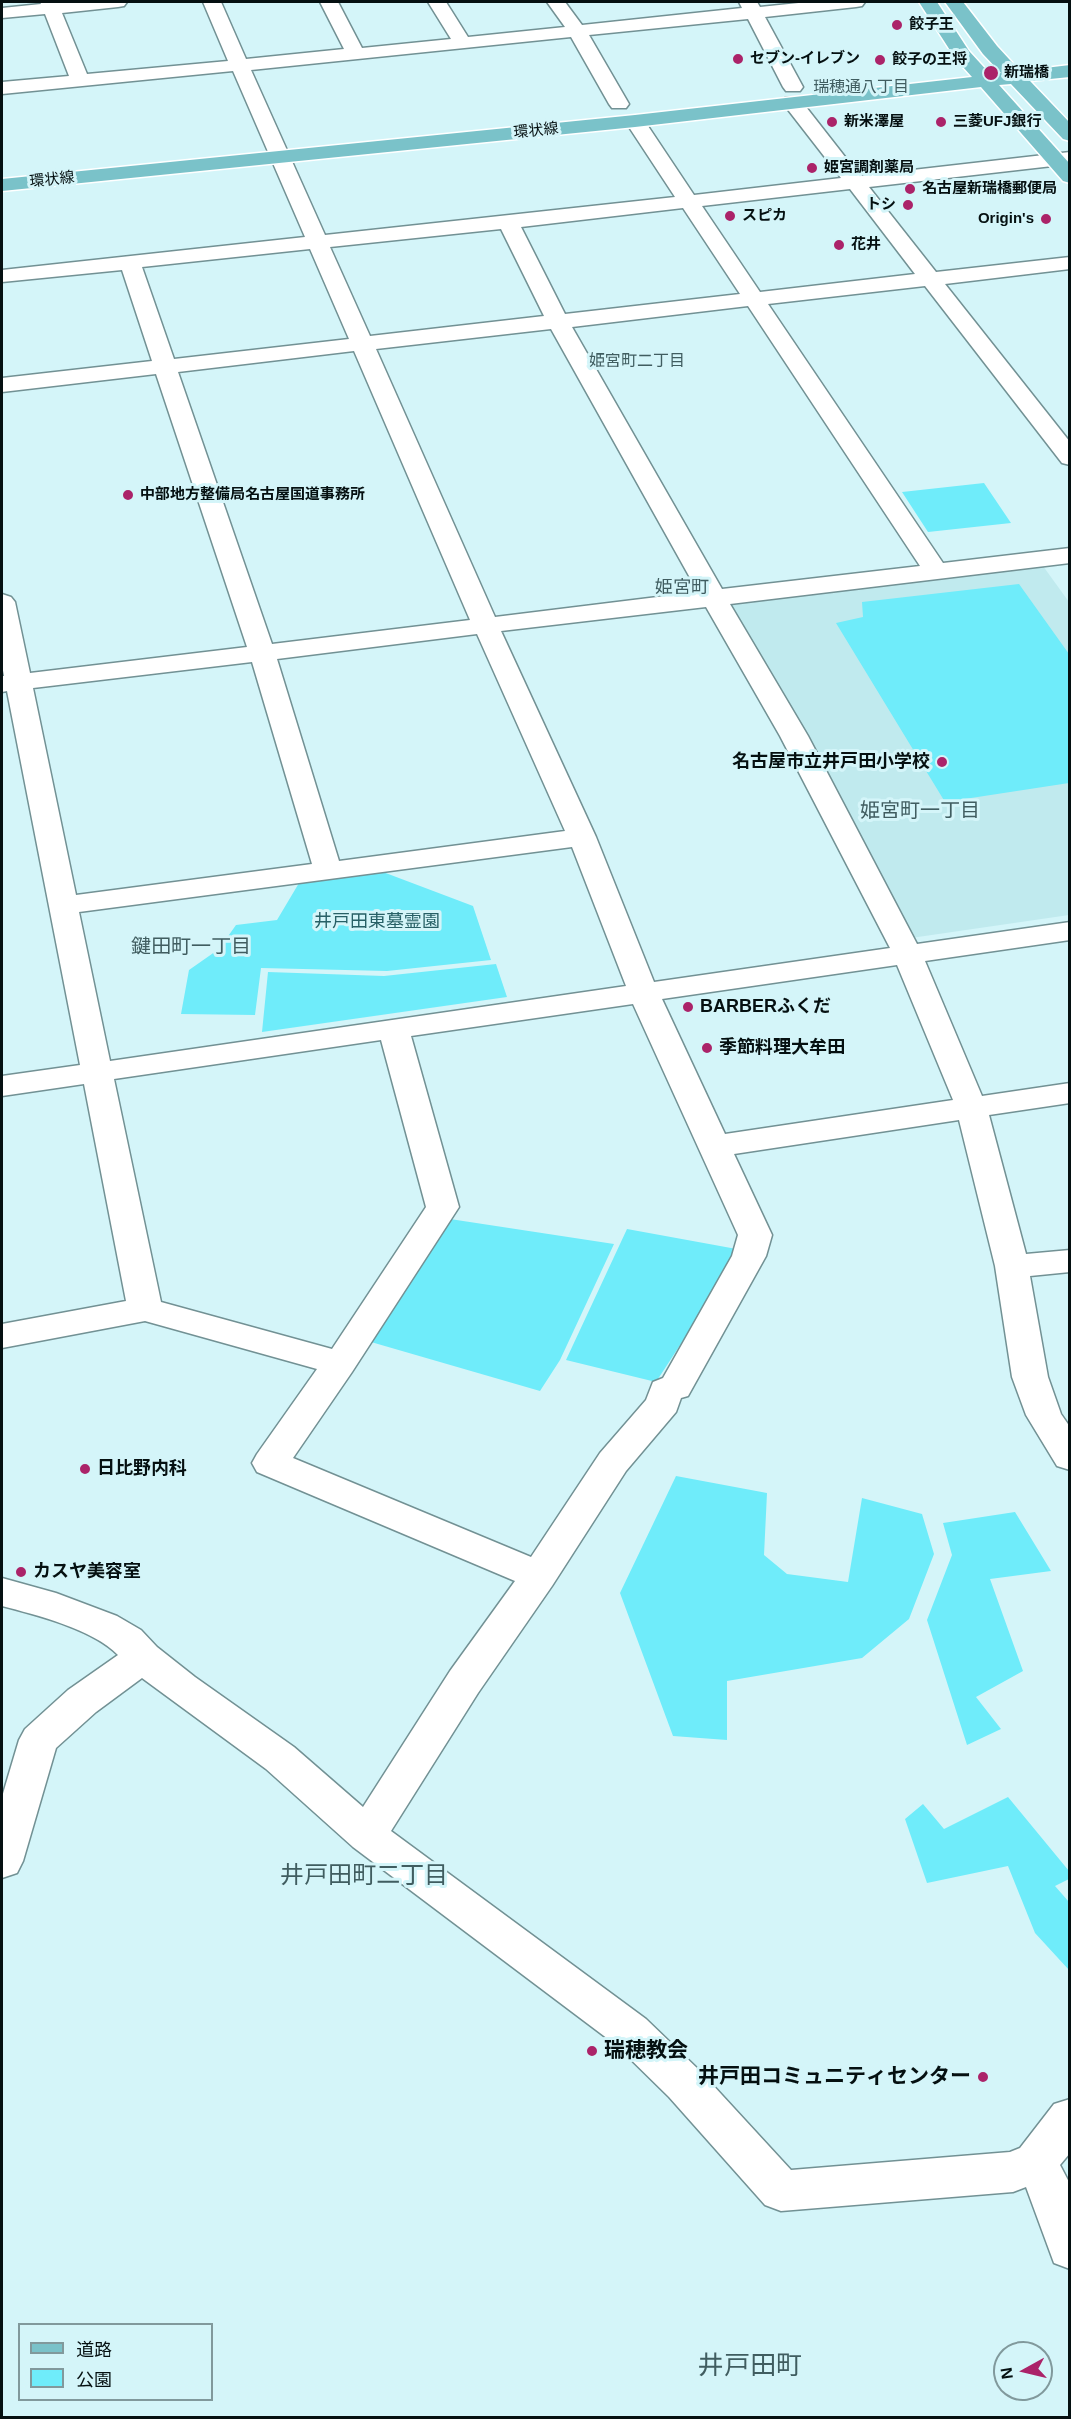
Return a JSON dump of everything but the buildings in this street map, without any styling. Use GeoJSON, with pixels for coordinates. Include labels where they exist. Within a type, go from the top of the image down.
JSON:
{"type":"FeatureCollection","features":[{"type":"Feature","properties":{"kind":"main road"},"geometry":{"type":"LineString","coordinates":[[928,2],[962,54],[1062,159],[1070,177]]}},
{"type":"Feature","properties":{"kind":"main road"},"geometry":{"type":"LineString","coordinates":[[954,2],[1010,70],[1070,135]]}},
{"type":"Feature","properties":{"kind":"main road","name":"環状線"},"geometry":{"type":"LineString","coordinates":[[2,185],[619,104],[793,94],[1010,70],[1070,57]]}},
{"type":"Feature","properties":{"kind":"main road","name":"環状線"},"geometry":{"type":"LineString","coordinates":[[1010,70],[1070,71]]}},
{"type":"Feature","properties":{"kind":"main road","name":"環状線"},"geometry":{"type":"LineString","coordinates":[[2,168],[634,121],[793,94]]}},
{"type":"Feature","properties":{"kind":"street"},"geometry":{"type":"LineString","coordinates":[[2,13],[50,5],[118,2]]}},
{"type":"Feature","properties":{"kind":"street"},"geometry":{"type":"LineString","coordinates":[[212,2],[485,624],[582,837],[644,994],[716,1146],[755,1235],[749,1256],[676,1387],[664,1391],[663,1402],[613,1462],[539,1576],[464,1682],[367,1835]]}},
{"type":"Feature","properties":{"kind":"street"},"geometry":{"type":"LineString","coordinates":[[328,2],[356,54]]}},
{"type":"Feature","properties":{"kind":"street"},"geometry":{"type":"LineString","coordinates":[[437,2],[463,43]]}},
{"type":"Feature","properties":{"kind":"street"},"geometry":{"type":"LineString","coordinates":[[556,2],[577,31],[619,104]]}},
{"type":"Feature","properties":{"kind":"street"},"geometry":{"type":"LineString","coordinates":[[2,88],[577,31],[751,7],[856,2]]}},
{"type":"Feature","properties":{"kind":"street"},"geometry":{"type":"LineString","coordinates":[[50,5],[80,80]]}},
{"type":"Feature","properties":{"kind":"street"},"geometry":{"type":"LineString","coordinates":[[751,7],[793,94],[855,182],[1070,458]]}},
{"type":"Feature","properties":{"kind":"street"},"geometry":{"type":"LineString","coordinates":[[634,121],[935,570]]}},
{"type":"Feature","properties":{"kind":"street"},"geometry":{"type":"LineString","coordinates":[[2,276],[130,264],[316,241],[508,222],[1062,159]]}},
{"type":"Feature","properties":{"kind":"street"},"geometry":{"type":"LineString","coordinates":[[508,222],[557,320],[794,736],[908,955],[972,1109],[1012,1266],[1030,1377],[1044,1415],[1070,1457]]}},
{"type":"Feature","properties":{"kind":"street"},"geometry":{"type":"LineString","coordinates":[[2,385],[1070,262]]}},
{"type":"Feature","properties":{"kind":"street"},"geometry":{"type":"LineString","coordinates":[[130,264],[262,653],[328,871]]}},
{"type":"Feature","properties":{"kind":"street"},"geometry":{"type":"LineString","coordinates":[[10,683],[1070,555]]}},
{"type":"Feature","properties":{"kind":"street"},"geometry":{"type":"LineString","coordinates":[[2,602],[10,683],[62,906],[145,1310]]}},
{"type":"Feature","properties":{"kind":"street"},"geometry":{"type":"LineString","coordinates":[[62,906],[582,837]]}},
{"type":"Feature","properties":{"kind":"street"},"geometry":{"type":"LineString","coordinates":[[2,1086],[1070,931]]}},
{"type":"Feature","properties":{"kind":"street"},"geometry":{"type":"LineString","coordinates":[[394,1030],[443,1207],[340,1363],[270,1463],[539,1576]]}},
{"type":"Feature","properties":{"kind":"street"},"geometry":{"type":"LineString","coordinates":[[716,1146],[1070,1093]]}},
{"type":"Feature","properties":{"kind":"street"},"geometry":{"type":"LineString","coordinates":[[1012,1266],[1070,1261]]}},
{"type":"Feature","properties":{"kind":"street"},"geometry":{"type":"LineString","coordinates":[[2,1336],[145,1310],[340,1363]]}},
{"type":"Feature","properties":{"kind":"street"},"geometry":{"type":"LineString","coordinates":[[2,1592],[43,1603],[104,1626],[128,1640],[143,1657],[181,1688],[280,1758],[367,1835],[575,1991],[605,2009],[655,2055],[781,2191],[1013,2172],[1036,2162],[1070,2118]]}},
{"type":"Feature","properties":{"kind":"street"},"geometry":{"type":"LineString","coordinates":[[2,1861],[39,1740],[82,1701],[143,1657]]}},
{"type":"Feature","properties":{"kind":"street"},"geometry":{"type":"LineString","coordinates":[[1036,2162],[1048,2186],[1070,2248]]}},
{"type":"Feature","properties":{"kind":"shaded area","name":"名古屋市立井戸田小学校"},"geometry":{"type":"Polygon","coordinates":[[[1043,566],[1069,602],[1069,915],[911,938],[729,609],[736,602],[1043,566]]]}},
{"type":"Feature","properties":{"kind":"green space"},"geometry":{"type":"Polygon","coordinates":[[[984,483],[1011,523],[928,532],[902,492],[984,483]]]}},
{"type":"Feature","properties":{"kind":"green space"},"geometry":{"type":"Polygon","coordinates":[[[1019,584],[1069,654],[1069,783],[945,802],[836,623],[863,617],[862,602],[1019,584]]]}},
{"type":"Feature","properties":{"kind":"green space","name":"井戸田東墓霊園"},"geometry":{"type":"Polygon","coordinates":[[[383,872],[473,906],[491,960],[387,971],[261,968],[255,1015],[181,1014],[189,970],[219,949],[236,925],[277,920],[299,883],[383,872]]]}},
{"type":"Feature","properties":{"kind":"green space"},"geometry":{"type":"Polygon","coordinates":[[[496,964],[507,997],[262,1032],[268,972],[384,976],[496,964]]]}},
{"type":"Feature","properties":{"kind":"green space"},"geometry":{"type":"Polygon","coordinates":[[[450,1219],[614,1244],[560,1360],[540,1391],[371,1342],[450,1219]]]}},
{"type":"Feature","properties":{"kind":"green space"},"geometry":{"type":"Polygon","coordinates":[[[627,1229],[742,1250],[656,1382],[566,1360],[627,1229]]]}},
{"type":"Feature","properties":{"kind":"green space"},"geometry":{"type":"Polygon","coordinates":[[[676,1476],[767,1493],[764,1555],[787,1574],[848,1582],[862,1498],[922,1514],[934,1554],[909,1619],[862,1658],[727,1681],[727,1740],[673,1736],[620,1593],[676,1476]]]}},
{"type":"Feature","properties":{"kind":"green space"},"geometry":{"type":"Polygon","coordinates":[[[1015,1512],[1051,1571],[990,1579],[1023,1671],[976,1697],[1001,1729],[967,1745],[927,1620],[952,1555],[943,1523],[1015,1512]]]}},
{"type":"Feature","properties":{"kind":"green space"},"geometry":{"type":"Polygon","coordinates":[[[1008,1797],[1069,1871],[1069,1879],[1055,1886],[1069,1902],[1069,1970],[1035,1933],[1008,1866],[927,1883],[905,1819],[923,1804],[944,1829],[1008,1797]]]}},
{"type":"Feature","properties":{"kind":"place","name":"餃子王"},"geometry":{"type":"Point","coordinates":[897,25]}},
{"type":"Feature","properties":{"kind":"place","name":"セブン-イレブン"},"geometry":{"type":"Point","coordinates":[738,59]}},
{"type":"Feature","properties":{"kind":"place","name":"餃子の王将"},"geometry":{"type":"Point","coordinates":[880,60]}},
{"type":"Feature","properties":{"kind":"place","name":"新瑞橋"},"geometry":{"type":"Point","coordinates":[991,73]}},
{"type":"Feature","properties":{"kind":"place","name":"新米澤屋"},"geometry":{"type":"Point","coordinates":[832,122]}},
{"type":"Feature","properties":{"kind":"place","name":"三菱UFJ銀行"},"geometry":{"type":"Point","coordinates":[941,122]}},
{"type":"Feature","properties":{"kind":"place","name":"姫宮調剤薬局"},"geometry":{"type":"Point","coordinates":[812,168]}},
{"type":"Feature","properties":{"kind":"place","name":"名古屋新瑞橋郵便局"},"geometry":{"type":"Point","coordinates":[910,189]}},
{"type":"Feature","properties":{"kind":"place","name":"トシ"},"geometry":{"type":"Point","coordinates":[908,205]}},
{"type":"Feature","properties":{"kind":"place","name":"スピカ"},"geometry":{"type":"Point","coordinates":[730,216]}},
{"type":"Feature","properties":{"kind":"place","name":"Origin's"},"geometry":{"type":"Point","coordinates":[1046,219]}},
{"type":"Feature","properties":{"kind":"place","name":"花井"},"geometry":{"type":"Point","coordinates":[839,245]}},
{"type":"Feature","properties":{"kind":"place","name":"中部地方整備局名古屋国道事務所"},"geometry":{"type":"Point","coordinates":[128,495]}},
{"type":"Feature","properties":{"kind":"place","name":"名古屋市立井戸田小学校"},"geometry":{"type":"Point","coordinates":[942,762]}},
{"type":"Feature","properties":{"kind":"place","name":"BARBERふくだ"},"geometry":{"type":"Point","coordinates":[688,1007]}},
{"type":"Feature","properties":{"kind":"place","name":"季節料理大牟田"},"geometry":{"type":"Point","coordinates":[707,1048]}},
{"type":"Feature","properties":{"kind":"place","name":"日比野内科"},"geometry":{"type":"Point","coordinates":[85,1469]}},
{"type":"Feature","properties":{"kind":"place","name":"カスヤ美容室"},"geometry":{"type":"Point","coordinates":[21,1572]}},
{"type":"Feature","properties":{"kind":"place","name":"瑞穂教会"},"geometry":{"type":"Point","coordinates":[592,2051]}},
{"type":"Feature","properties":{"kind":"place","name":"井戸田コミュニティセンター"},"geometry":{"type":"Point","coordinates":[983,2077]}},
{"type":"Feature","properties":{"kind":"district","name":"瑞穂通八丁目"},"geometry":{"type":"Point","coordinates":[861,88]}},
{"type":"Feature","properties":{"kind":"district","name":"姫宮町二丁目"},"geometry":{"type":"Point","coordinates":[637,362]}},
{"type":"Feature","properties":{"kind":"district","name":"姫宮町"},"geometry":{"type":"Point","coordinates":[682,588]}},
{"type":"Feature","properties":{"kind":"district","name":"姫宮町一丁目"},"geometry":{"type":"Point","coordinates":[920,811]}},
{"type":"Feature","properties":{"kind":"district","name":"鍵田町一丁目"},"geometry":{"type":"Point","coordinates":[191,947]}},
{"type":"Feature","properties":{"kind":"district","name":"井戸田町二丁目"},"geometry":{"type":"Point","coordinates":[364,1876]}},
{"type":"Feature","properties":{"kind":"district","name":"井戸田町"},"geometry":{"type":"Point","coordinates":[750,2367]}}]}
